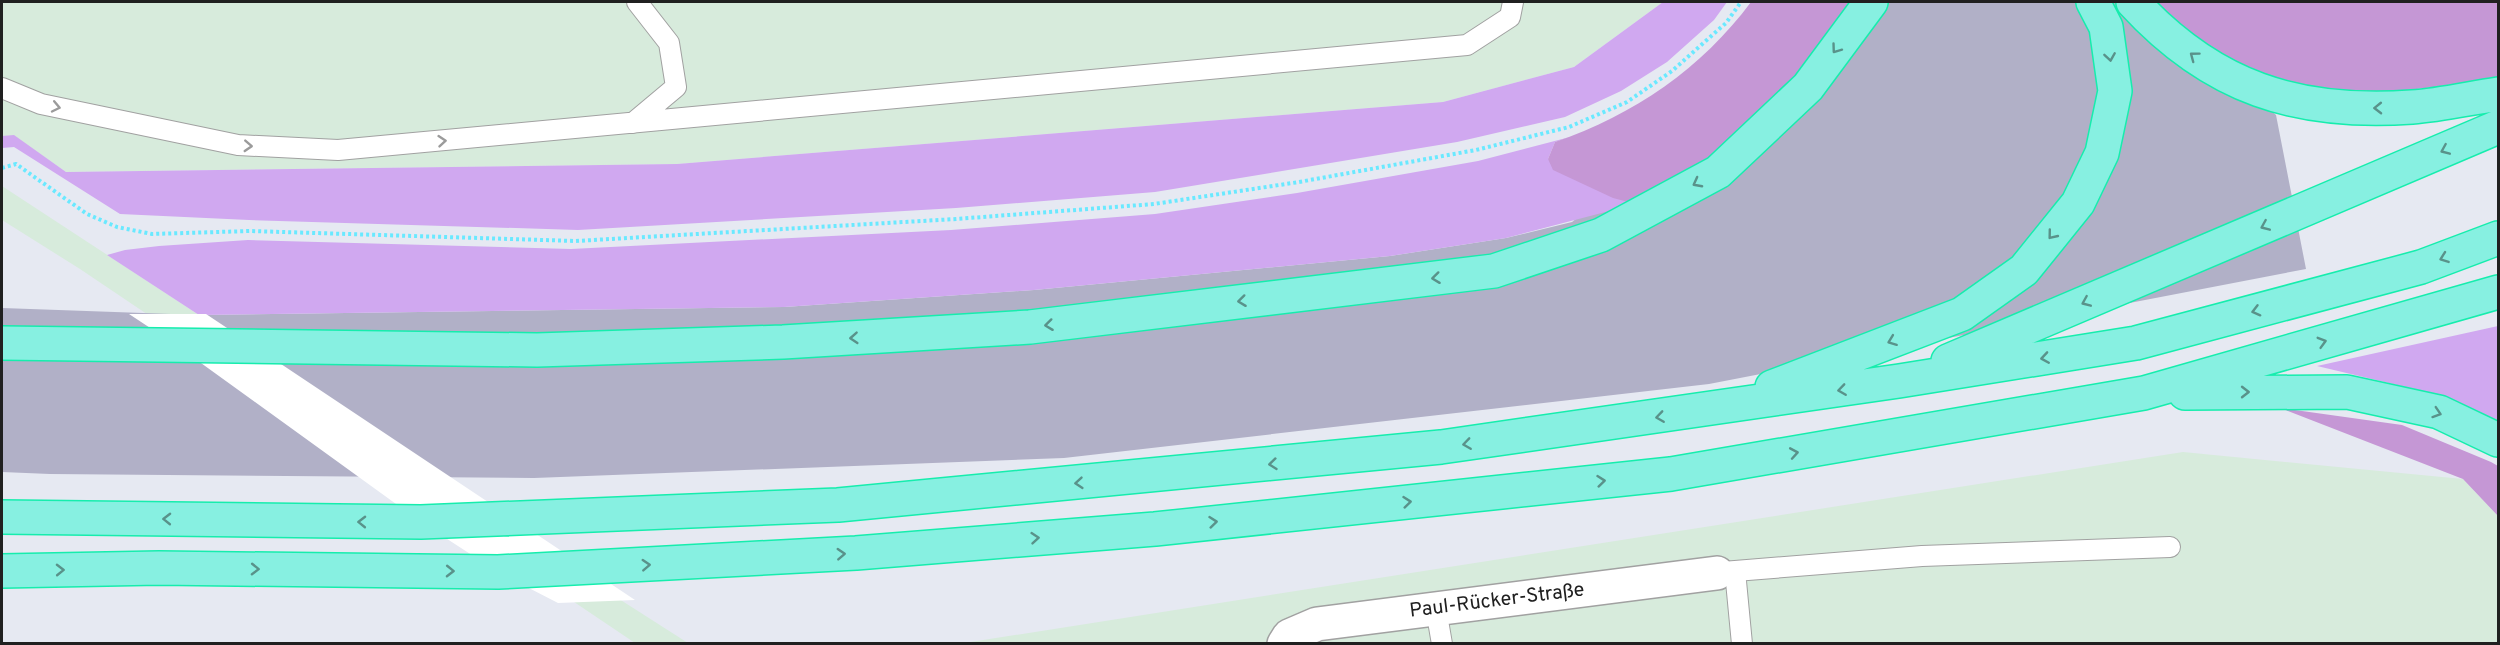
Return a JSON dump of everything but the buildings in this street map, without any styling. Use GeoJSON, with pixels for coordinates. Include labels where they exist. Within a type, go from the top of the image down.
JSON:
{"type":"FeatureCollection","features":[{"type":"Feature","properties":{"kind":"highway"},"geometry":{"type":"LineString","coordinates":[[2,343],[537,350],[783,342],[1030,327],[1494,271],[1601,235],[1718,172],[1808,87],[1871,2]]}},
{"type":"Feature","properties":{"kind":"highway"},"geometry":{"type":"LineString","coordinates":[[1718,408],[1962,314],[2024,270],[2078,203],[2102,153],[2115,92],[2106,27],[2093,2]]}},
{"type":"Feature","properties":{"kind":"highway"},"geometry":{"type":"LineString","coordinates":[[2133,2],[2159,30],[2203,63],[2248,87],[2289,100],[2350,108],[2414,107],[2499,94]]}},
{"type":"Feature","properties":{"kind":"highway"},"geometry":{"type":"LineString","coordinates":[[1899,381],[2499,127]]}},
{"type":"Feature","properties":{"kind":"highway"},"geometry":{"type":"LineString","coordinates":[[2,517],[421,522],[850,504],[1440,447],[1899,381],[2136,343],[2421,267],[2499,238]]}},
{"type":"Feature","properties":{"kind":"highway"},"geometry":{"type":"LineString","coordinates":[[2,571],[159,568],[498,572],[856,553],[1143,530],[1659,475],[2144,393],[2499,292]]}},
{"type":"Feature","properties":{"kind":"highway"},"geometry":{"type":"LineString","coordinates":[[2144,393],[2347,392],[2439,412],[2499,440]]}},
{"type":"Feature","properties":{"kind":"street","name":"Paul-Rücker-Straße"},"geometry":{"type":"LineString","coordinates":[[1284,644],[1289,636],[1317,624],[1726,572]]}},
{"type":"Feature","properties":{"kind":"lane"},"geometry":{"type":"LineString","coordinates":[[633,123],[676,87],[669,43],[637,2]]}},
{"type":"Feature","properties":{"kind":"lane"},"geometry":{"type":"LineString","coordinates":[[2,88],[40,104],[238,145],[338,150],[1467,45],[1510,17],[1513,2]]}},
{"type":"Feature","properties":{"kind":"lane"},"geometry":{"type":"LineString","coordinates":[[1742,644],[1726,572],[1922,556],[2170,547]]}},
{"type":"Feature","properties":{"kind":"lane"},"geometry":{"type":"LineString","coordinates":[[1436,609],[1442,644]]}},
{"type":"Feature","properties":{"kind":"path"},"geometry":{"type":"LineString","coordinates":[[2,168],[16,164],[87,214],[117,227],[152,234],[250,231],[576,241],[956,219],[1154,204],[1299,182],[1476,150],[1569,127],[1627,102],[1672,71],[1726,22],[1741,2]]}},
{"type":"Feature","properties":{"kind":"shaded area"},"geometry":{"type":"Polygon","coordinates":[[[2,2],[1663,2],[1574,67],[1443,102],[677,164],[66,172],[14,136],[2,136],[2,2]]]}},
{"type":"Feature","properties":{"kind":"shaded area"},"geometry":{"type":"Polygon","coordinates":[[[1663,2],[1727,2],[1714,20],[1667,62],[1621,91],[1565,117],[1457,142],[1155,192],[956,208],[578,230],[249,220],[120,214],[14,147],[2,148],[2,136],[14,135],[66,172],[677,164],[1443,102],[1574,67],[1663,2]]]}},
{"type":"Feature","properties":{"kind":"shaded area"},"geometry":{"type":"Polygon","coordinates":[[[1751,2],[1854,2],[1794,82],[1711,158],[1636,204],[1613,198],[1553,170],[1548,159],[1555,142],[1612,118],[1664,87],[1711,48],[1751,2]]]}},
{"type":"Feature","properties":{"kind":"shaded area"},"geometry":{"type":"Polygon","coordinates":[[[1854,2],[2149,2],[2276,115],[2306,269],[1709,384],[1064,458],[534,478],[2,472],[2,308],[199,315],[784,307],[1034,290],[1390,256],[1506,238],[1572,222],[1854,2]]]}},
{"type":"Feature","properties":{"kind":"shaded area"},"geometry":{"type":"Polygon","coordinates":[[[2155,2],[2498,2],[2498,77],[2383,92],[2339,91],[2310,86],[2280,79],[2224,55],[2198,40],[2155,2]]]}},
{"type":"Feature","properties":{"kind":"shaded area"},"geometry":{"type":"Polygon","coordinates":[[[1570,137],[1555,142],[1548,159],[1636,204],[1506,238],[1390,256],[1034,290],[784,307],[199,315],[107,255],[125,250],[159,246],[248,240],[571,249],[951,230],[1155,214],[1297,193],[1478,161],[1570,137]]]}},
{"type":"Feature","properties":{"kind":"shaded area"},"geometry":{"type":"Polygon","coordinates":[[[2,186],[199,315],[580,574],[688,643],[635,643],[80,269],[2,220],[2,186]]]}},
{"type":"Feature","properties":{"kind":"shaded area"},"geometry":{"type":"Polygon","coordinates":[[[2498,326],[2498,421],[2431,393],[2317,366],[2498,326]]]}},
{"type":"Feature","properties":{"kind":"shaded area"},"geometry":{"type":"Polygon","coordinates":[[[2280,408],[2402,425],[2491,462],[2498,466],[2498,516],[2463,479],[2280,408]]]}},
{"type":"Feature","properties":{"kind":"shaded area"},"geometry":{"type":"Polygon","coordinates":[[[2183,452],[2463,479],[2498,516],[2498,643],[958,644],[2183,452]]]}},
{"type":"Feature","properties":{"kind":"pier"},"geometry":{"type":"Polygon","coordinates":[[[129,314],[206,314],[635,600],[558,603],[498,572],[421,522],[176,345],[129,314]]]}}]}
